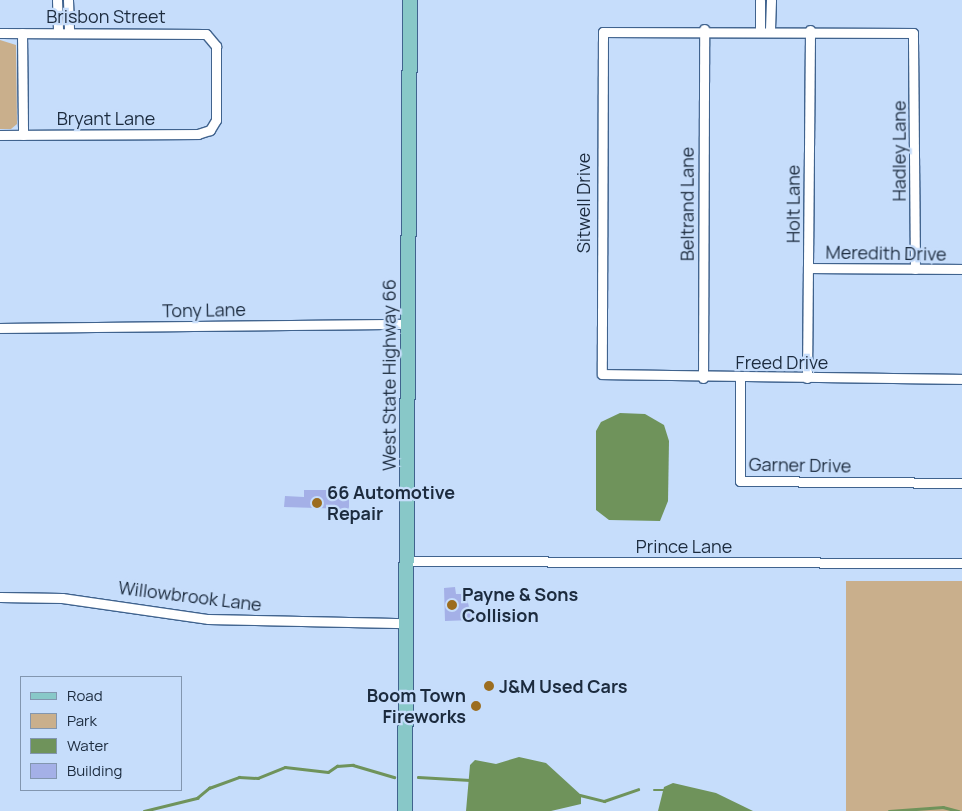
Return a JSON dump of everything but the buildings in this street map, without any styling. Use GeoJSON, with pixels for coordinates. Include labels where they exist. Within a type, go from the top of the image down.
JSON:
{"type":"FeatureCollection","features":[{"type":"Feature","properties":{"kind":"main road","name":"West State Highway 66"},"geometry":{"type":"LineString","coordinates":[[405,811],[410,0]]}},
{"type":"Feature","properties":{"kind":"street"},"geometry":{"type":"LineString","coordinates":[[57,0],[58,33]]}},
{"type":"Feature","properties":{"kind":"street"},"geometry":{"type":"LineString","coordinates":[[68,0],[69,33]]}},
{"type":"Feature","properties":{"kind":"street"},"geometry":{"type":"LineString","coordinates":[[760,0],[765,30]]}},
{"type":"Feature","properties":{"kind":"street"},"geometry":{"type":"LineString","coordinates":[[765,30],[770,0]]}},
{"type":"Feature","properties":{"kind":"street"},"geometry":{"type":"LineString","coordinates":[[704,29],[810,30]]}},
{"type":"Feature","properties":{"kind":"street","name":"Sitwell Drive"},"geometry":{"type":"LineString","coordinates":[[602,374],[603,32],[704,29]]}},
{"type":"Feature","properties":{"kind":"street","name":"Beltrand Lane"},"geometry":{"type":"LineString","coordinates":[[703,378],[704,29]]}},
{"type":"Feature","properties":{"kind":"street","name":"Hadley Lane"},"geometry":{"type":"LineString","coordinates":[[810,30],[913,33],[914,269]]}},
{"type":"Feature","properties":{"kind":"street","name":"Holt Lane"},"geometry":{"type":"LineString","coordinates":[[807,378],[810,268],[810,30]]}},
{"type":"Feature","properties":{"kind":"street","name":"Brisbon Street"},"geometry":{"type":"LineString","coordinates":[[0,34],[201,32],[210,36],[216,46],[216,120],[210,130]]}},
{"type":"Feature","properties":{"kind":"street"},"geometry":{"type":"LineString","coordinates":[[22,33],[23,135]]}},
{"type":"Feature","properties":{"kind":"street","name":"Bryant Lane"},"geometry":{"type":"LineString","coordinates":[[0,135],[198,134],[210,130]]}},
{"type":"Feature","properties":{"kind":"street","name":"Meredith Drive"},"geometry":{"type":"LineString","coordinates":[[810,268],[962,270]]}},
{"type":"Feature","properties":{"kind":"street","name":"Tony Lane"},"geometry":{"type":"LineString","coordinates":[[0,328],[408,324]]}},
{"type":"Feature","properties":{"kind":"street","name":"Freed Drive"},"geometry":{"type":"LineString","coordinates":[[602,374],[703,378],[962,379]]}},
{"type":"Feature","properties":{"kind":"street","name":"Garner Drive"},"geometry":{"type":"LineString","coordinates":[[740,378],[740,481],[962,483]]}},
{"type":"Feature","properties":{"kind":"street","name":"Prince Lane"},"geometry":{"type":"LineString","coordinates":[[407,561],[962,563]]}},
{"type":"Feature","properties":{"kind":"street","name":"Willowbrook Lane"},"geometry":{"type":"LineString","coordinates":[[0,597],[70,598],[208,618],[406,623]]}},
{"type":"Feature","properties":{"kind":"green space"},"geometry":{"type":"Polygon","coordinates":[[[0,40],[16,45],[17,124],[11,129],[0,129],[0,40]]]}},
{"type":"Feature","properties":{"kind":"green space"},"geometry":{"type":"Polygon","coordinates":[[[846,581],[962,581],[962,811],[846,811],[846,581]]]}},
{"type":"Feature","properties":{"kind":"water"},"geometry":{"type":"Polygon","coordinates":[[[620,413],[645,414],[664,425],[669,441],[668,501],[660,521],[609,520],[596,510],[596,431],[601,422],[620,413]]]}},
{"type":"Feature","properties":{"kind":"water"},"geometry":{"type":"Polygon","coordinates":[[[519,757],[546,763],[581,795],[581,804],[551,811],[466,811],[470,765],[475,760],[496,764],[519,757]]]}},
{"type":"Feature","properties":{"kind":"water"},"geometry":{"type":"Polygon","coordinates":[[[673,783],[716,793],[753,811],[658,811],[664,787],[673,783]]]}},
{"type":"Feature","properties":{"kind":"waterway"},"geometry":{"type":"LineString","coordinates":[[144,811],[197,798],[209,788],[239,777],[258,778],[285,767],[328,772],[337,766],[353,765],[394,777]]}},
{"type":"Feature","properties":{"kind":"waterway"},"geometry":{"type":"LineString","coordinates":[[418,777],[470,780]]}},
{"type":"Feature","properties":{"kind":"waterway"},"geometry":{"type":"LineString","coordinates":[[580,795],[604,801],[638,789]]}},
{"type":"Feature","properties":{"kind":"waterway"},"geometry":{"type":"LineString","coordinates":[[654,790],[665,790]]}},
{"type":"Feature","properties":{"kind":"waterway"},"geometry":{"type":"LineString","coordinates":[[889,811],[943,807],[958,811]]}},
{"type":"Feature","properties":{"kind":"place","name":"66 Automotive Repair"},"geometry":{"type":"Point","coordinates":[317,503]}},
{"type":"Feature","properties":{"kind":"place","name":"Payne & Sons Collision"},"geometry":{"type":"Point","coordinates":[452,605]}},
{"type":"Feature","properties":{"kind":"place","name":"J&M Used Cars"},"geometry":{"type":"Point","coordinates":[489,686]}},
{"type":"Feature","properties":{"kind":"place","name":"Boom Town Fireworks"},"geometry":{"type":"Point","coordinates":[476,706]}}]}
